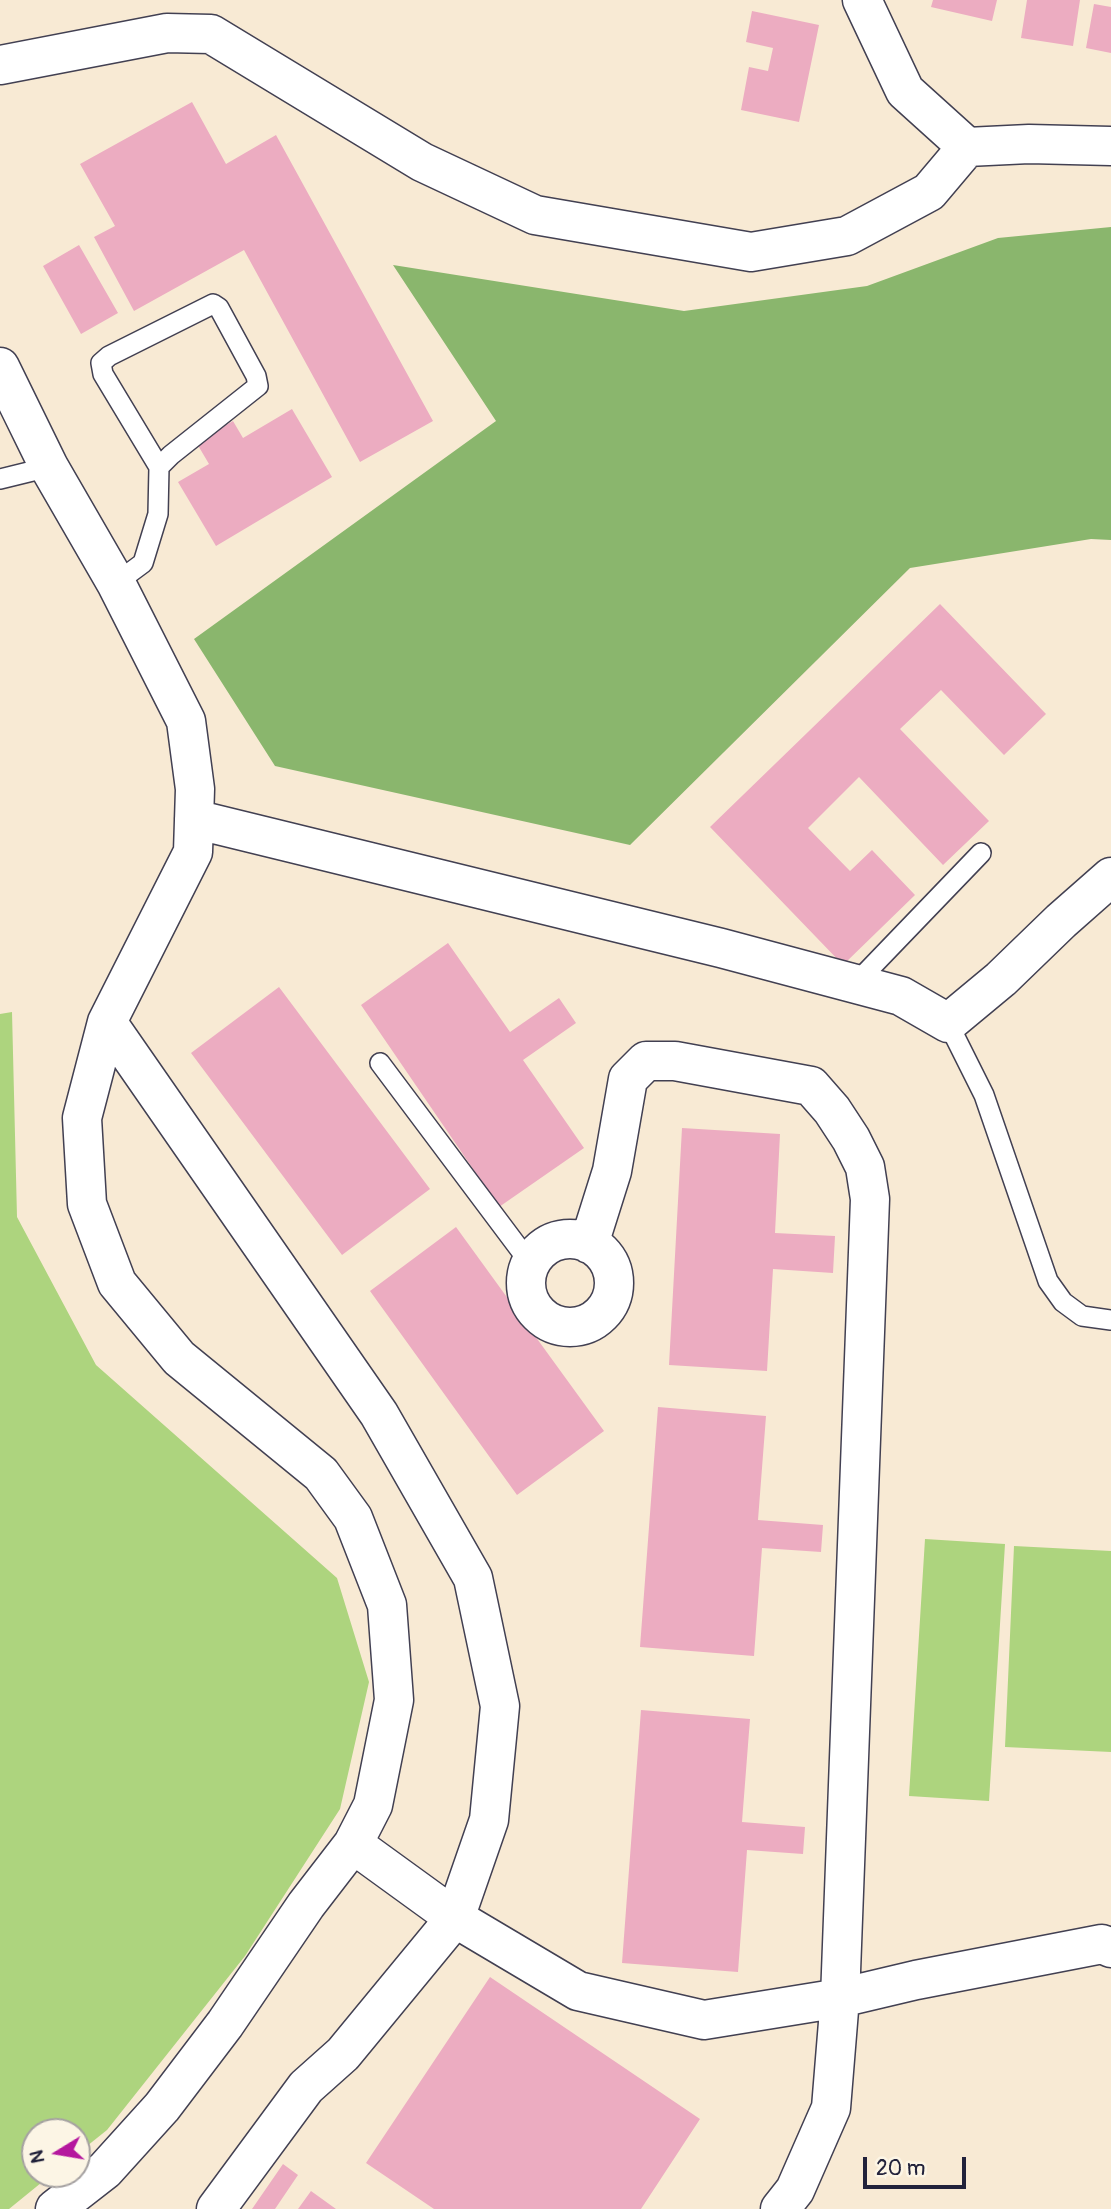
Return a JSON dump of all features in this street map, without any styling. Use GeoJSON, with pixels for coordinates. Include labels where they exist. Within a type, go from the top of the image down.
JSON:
{"type":"FeatureCollection","features":[{"type":"Feature","properties":{"kind":"street"},"geometry":{"type":"LineString","coordinates":[[862,0],[905,91],[967,147],[1029,144],[1111,146]]}},
{"type":"Feature","properties":{"kind":"street"},"geometry":{"type":"LineString","coordinates":[[0,65],[167,33],[211,34],[422,162],[535,215],[751,251],[848,236],[929,192],[967,147]]}},
{"type":"Feature","properties":{"kind":"street"},"geometry":{"type":"LineString","coordinates":[[0,367],[49,467],[116,583],[186,722],[195,789],[193,852],[107,1022],[82,1118],[87,1204],[117,1283],[179,1359],[321,1474],[353,1518],[387,1605],[394,1700],[373,1805],[352,1844],[306,1905],[225,2024],[162,2107],[105,2170],[55,2209]]}},
{"type":"Feature","properties":{"kind":"street"},"geometry":{"type":"LineString","coordinates":[[194,819],[721,948],[901,996],[948,1023],[1001,979],[1111,877]]}},
{"type":"Feature","properties":{"kind":"street"},"geometry":{"type":"LineString","coordinates":[[107,1022],[379,1414],[473,1578],[500,1706],[489,1820],[454,1918],[344,2054],[306,2087],[216,2209]]}},
{"type":"Feature","properties":{"kind":"street"},"geometry":{"type":"LineString","coordinates":[[589,1244],[612,1171],[628,1079],[646,1061],[675,1061],[811,1086],[845,1129],[865,1167],[870,1199],[840,1998],[831,2108],[795,2190],[780,2209]]}},
{"type":"Feature","properties":{"kind":"street"},"geometry":{"type":"LineString","coordinates":[[562,1240],[589,1244],[606,1259],[614,1279],[606,1308],[597,1318],[584,1325],[569,1328],[542,1318],[532,1306],[527,1293],[526,1278],[530,1263],[538,1252],[549,1244],[562,1240]]}},
{"type":"Feature","properties":{"kind":"street"},"geometry":{"type":"LineString","coordinates":[[352,1844],[454,1918],[578,1991],[704,2020],[840,1998],[916,1980],[1102,1944],[1111,1948]]}},
{"type":"Feature","properties":{"kind":"lane"},"geometry":{"type":"LineString","coordinates":[[116,583],[144,563],[158,514],[159,467],[103,374],[101,363],[121,350],[213,304],[219,308],[244,353],[258,386],[159,467]]}},
{"type":"Feature","properties":{"kind":"lane"},"geometry":{"type":"LineString","coordinates":[[0,479],[49,467]]}},
{"type":"Feature","properties":{"kind":"lane"},"geometry":{"type":"LineString","coordinates":[[855,984],[981,853]]}},
{"type":"Feature","properties":{"kind":"lane"},"geometry":{"type":"LineString","coordinates":[[948,1023],[984,1095],[1048,1281],[1063,1302],[1082,1316],[1111,1320]]}},
{"type":"Feature","properties":{"kind":"lane"},"geometry":{"type":"LineString","coordinates":[[380,1063],[530,1263]]}},
{"type":"Feature","properties":{"kind":"lane"},"geometry":{"type":"LineString","coordinates":[[229,2209],[344,2054]]}},
{"type":"Feature","properties":{"kind":"green space"},"geometry":{"type":"Polygon","coordinates":[[[1111,227],[1111,540],[1091,539],[910,568],[630,845],[275,766],[194,639],[496,421],[393,265],[684,311],[867,286],[998,238],[1111,227]]]}},
{"type":"Feature","properties":{"kind":"green space"},"geometry":{"type":"Polygon","coordinates":[[[12,1012],[17,1217],[96,1365],[337,1578],[369,1682],[340,1809],[245,1956],[107,2130],[91,2143],[91,2118],[21,2118],[21,2188],[35,2188],[9,2209],[0,2209],[0,1014],[12,1012]]]}},
{"type":"Feature","properties":{"kind":"green space"},"geometry":{"type":"Polygon","coordinates":[[[925,1539],[1005,1544],[989,1801],[909,1796],[925,1539]]]}},
{"type":"Feature","properties":{"kind":"green space"},"geometry":{"type":"Polygon","coordinates":[[[1014,1546],[1111,1551],[1111,1752],[1005,1747],[1014,1546]]]}},
{"type":"Feature","properties":{"kind":"building"},"geometry":{"type":"Polygon","coordinates":[[[933,0],[997,0],[992,21],[931,7],[933,0]]]}},
{"type":"Feature","properties":{"kind":"building"},"geometry":{"type":"Polygon","coordinates":[[[1027,0],[1080,0],[1073,46],[1021,38],[1027,0]]]}},
{"type":"Feature","properties":{"kind":"building"},"geometry":{"type":"Polygon","coordinates":[[[1094,4],[1111,7],[1111,53],[1086,48],[1094,4]]]}},
{"type":"Feature","properties":{"kind":"building"},"geometry":{"type":"Polygon","coordinates":[[[752,11],[819,25],[799,122],[741,110],[749,67],[768,71],[773,48],[746,42],[752,11]]]}},
{"type":"Feature","properties":{"kind":"building"},"geometry":{"type":"Polygon","coordinates":[[[192,102],[226,164],[276,135],[433,421],[360,462],[244,250],[134,311],[94,237],[115,226],[80,164],[192,102]]]}},
{"type":"Feature","properties":{"kind":"building"},"geometry":{"type":"Polygon","coordinates":[[[79,245],[118,313],[81,334],[43,266],[79,245]]]}},
{"type":"Feature","properties":{"kind":"building"},"geometry":{"type":"Polygon","coordinates":[[[292,409],[332,477],[216,546],[178,482],[209,464],[196,442],[233,421],[243,438],[292,409]]]}},
{"type":"Feature","properties":{"kind":"building"},"geometry":{"type":"Polygon","coordinates":[[[940,604],[1046,714],[1004,755],[941,690],[900,729],[989,821],[943,865],[859,777],[808,828],[850,871],[872,850],[915,895],[843,965],[710,827],[940,604]]]}},
{"type":"Feature","properties":{"kind":"building"},"geometry":{"type":"Polygon","coordinates":[[[448,943],[510,1032],[559,998],[576,1023],[523,1060],[584,1148],[499,1207],[361,1005],[448,943]]]}},
{"type":"Feature","properties":{"kind":"building"},"geometry":{"type":"Polygon","coordinates":[[[279,987],[430,1189],[342,1255],[191,1053],[279,987]]]}},
{"type":"Feature","properties":{"kind":"building"},"geometry":{"type":"Polygon","coordinates":[[[682,1128],[780,1134],[775,1233],[835,1236],[833,1273],[773,1269],[767,1371],[669,1365],[682,1128]]]}},
{"type":"Feature","properties":{"kind":"building"},"geometry":{"type":"Polygon","coordinates":[[[456,1227],[604,1431],[517,1495],[370,1291],[456,1227]]]}},
{"type":"Feature","properties":{"kind":"building"},"geometry":{"type":"Polygon","coordinates":[[[658,1407],[766,1416],[758,1520],[823,1525],[821,1552],[762,1548],[754,1656],[640,1647],[658,1407]]]}},
{"type":"Feature","properties":{"kind":"building"},"geometry":{"type":"Polygon","coordinates":[[[641,1710],[750,1719],[742,1822],[805,1827],[803,1854],[747,1850],[738,1972],[622,1963],[641,1710]]]}},
{"type":"Feature","properties":{"kind":"building"},"geometry":{"type":"Polygon","coordinates":[[[490,1977],[700,2119],[641,2209],[434,2209],[366,2163],[490,1977]]]}},
{"type":"Feature","properties":{"kind":"building"},"geometry":{"type":"Polygon","coordinates":[[[283,2164],[298,2175],[275,2209],[252,2209],[283,2164]]]}},
{"type":"Feature","properties":{"kind":"building"},"geometry":{"type":"Polygon","coordinates":[[[311,2191],[336,2209],[298,2209],[311,2191]]]}}]}
